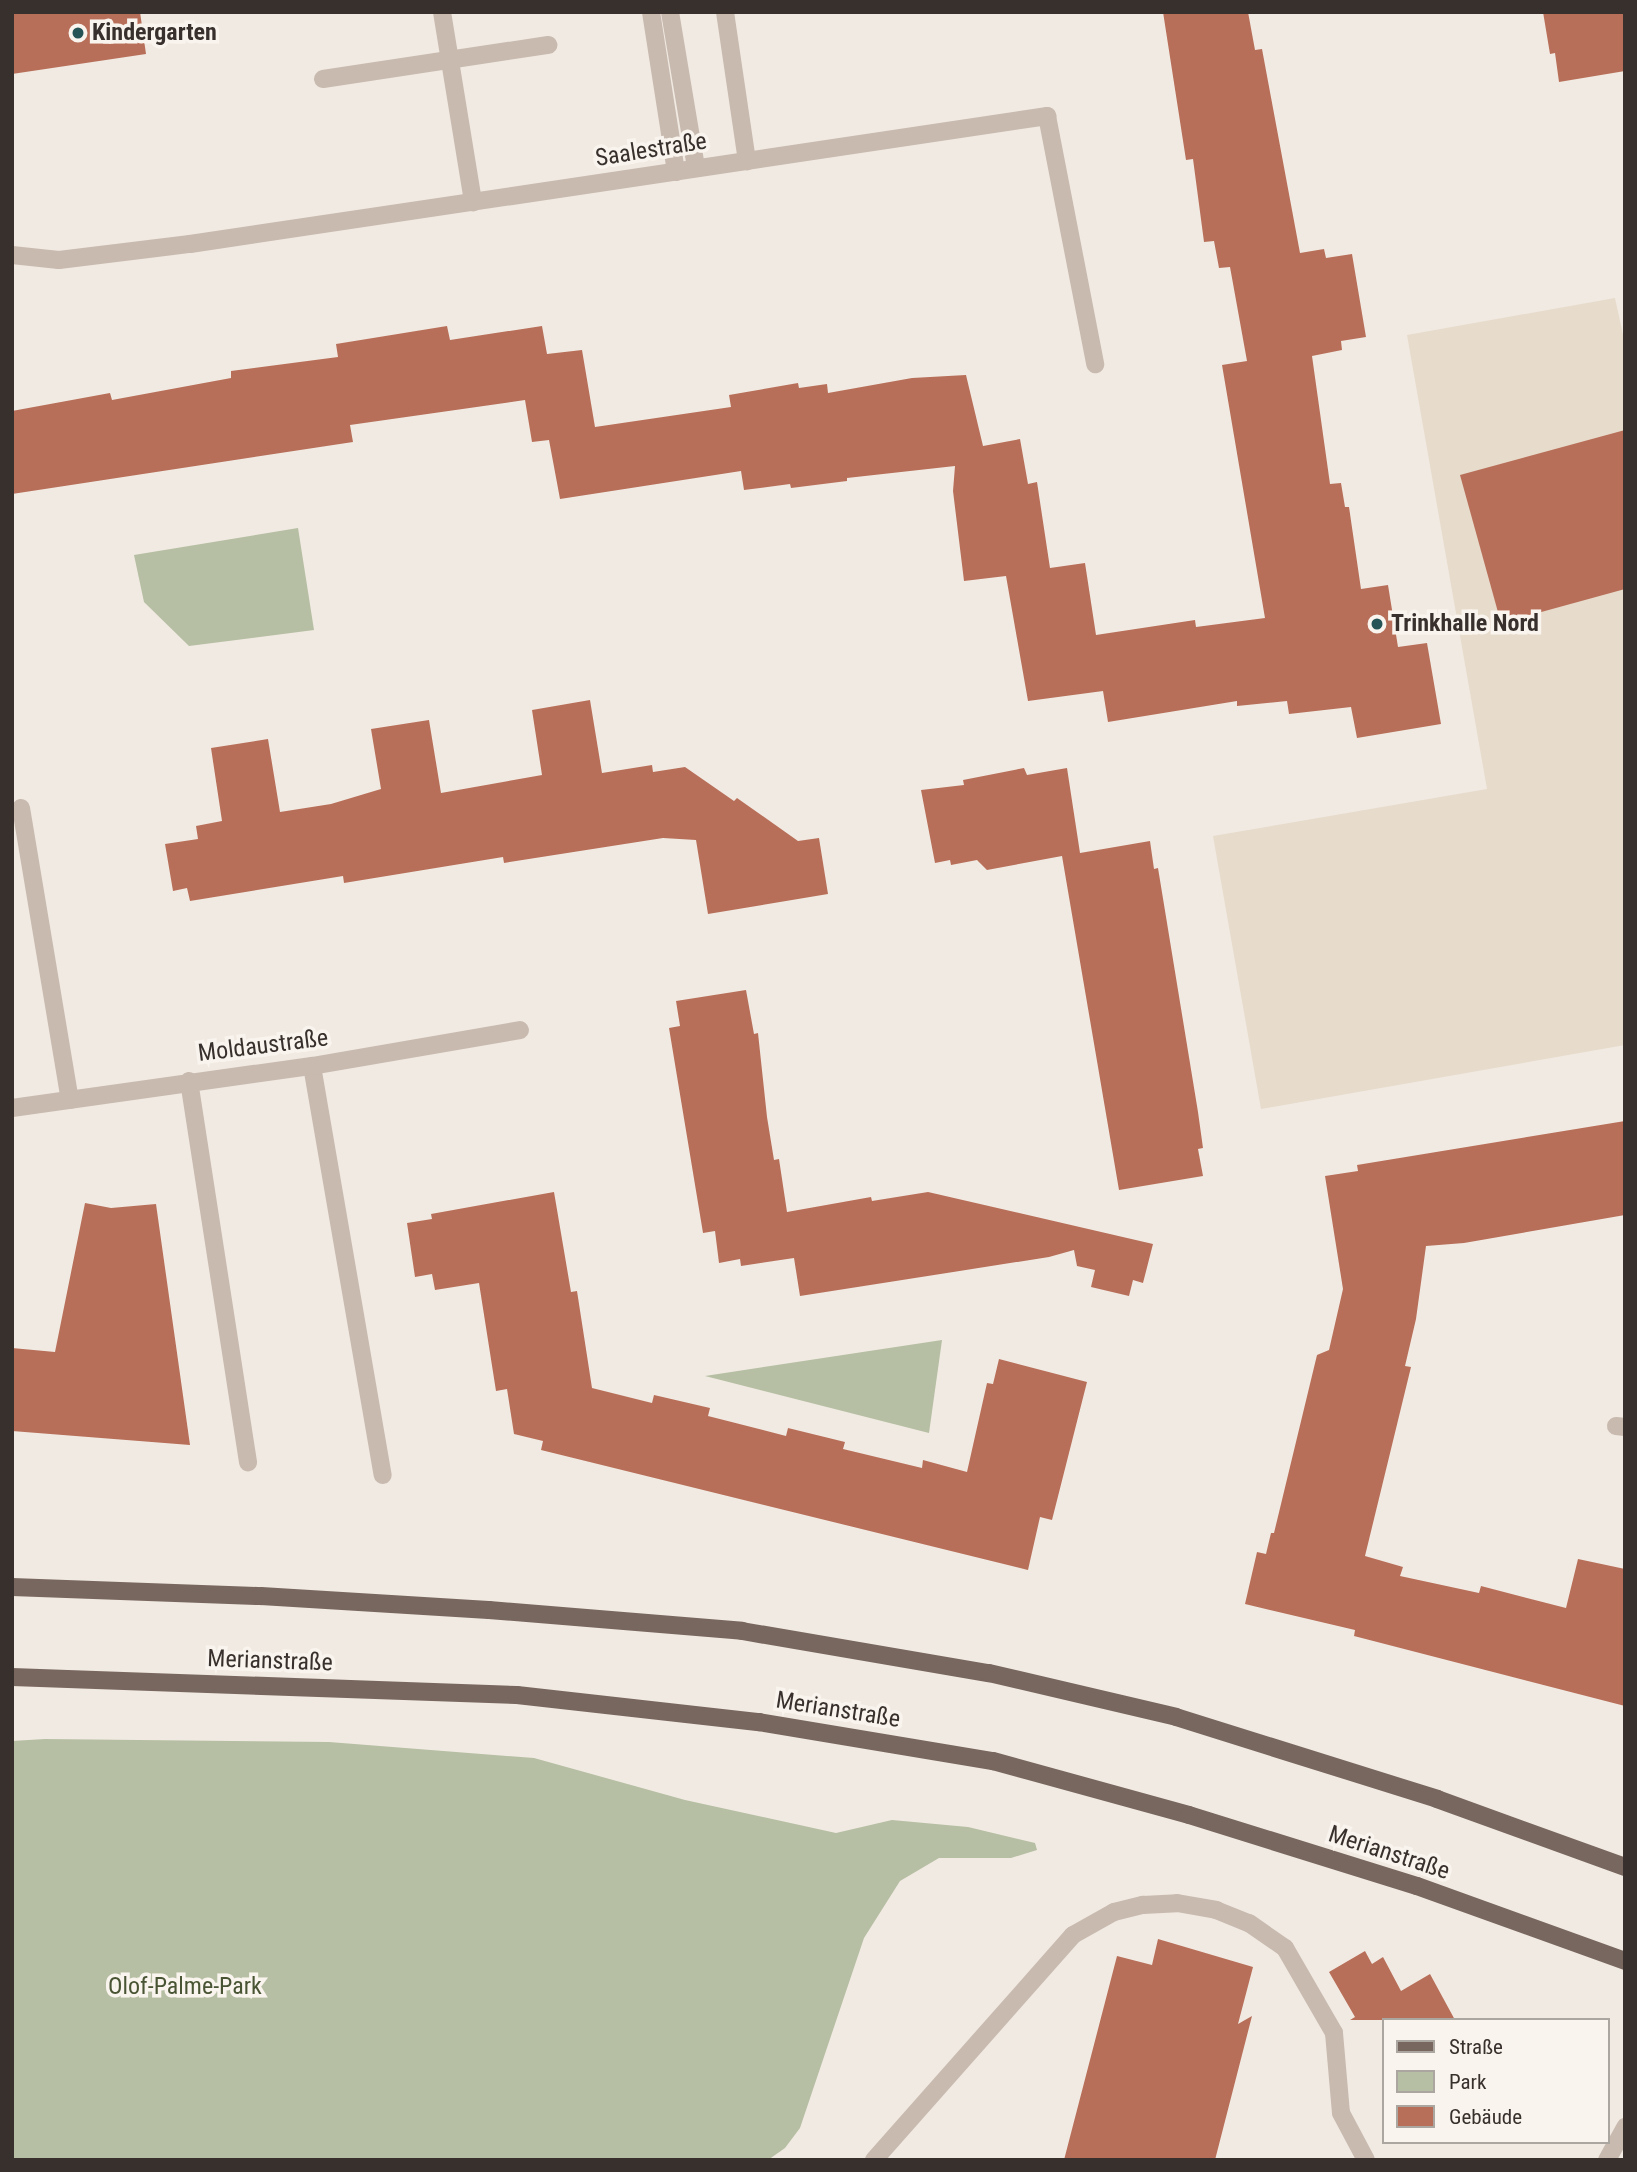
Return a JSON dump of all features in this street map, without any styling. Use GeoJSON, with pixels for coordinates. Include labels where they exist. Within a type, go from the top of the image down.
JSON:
{"type":"FeatureCollection","features":[{"type":"Feature","properties":{"kind":"main road"},"geometry":{"type":"LineString","coordinates":[[12,1587],[288,1598],[489,1610],[729,1630],[975,1671],[1176,1717],[1437,1799],[1625,1867]]}},
{"type":"Feature","properties":{"kind":"main road","name":"Merianstraße"},"geometry":{"type":"LineString","coordinates":[[12,1677],[517,1695],[759,1722],[993,1761],[1189,1815],[1404,1882],[1625,1961]]}},
{"type":"Feature","properties":{"kind":"street"},"geometry":{"type":"LineString","coordinates":[[442,12],[472,202]]}},
{"type":"Feature","properties":{"kind":"street"},"geometry":{"type":"LineString","coordinates":[[651,12],[676,172]]}},
{"type":"Feature","properties":{"kind":"street"},"geometry":{"type":"LineString","coordinates":[[670,12],[696,168]]}},
{"type":"Feature","properties":{"kind":"street"},"geometry":{"type":"LineString","coordinates":[[725,12],[747,161]]}},
{"type":"Feature","properties":{"kind":"street"},"geometry":{"type":"LineString","coordinates":[[323,79],[548,45]]}},
{"type":"Feature","properties":{"kind":"street","name":"Saalestraße"},"geometry":{"type":"LineString","coordinates":[[12,255],[59,261],[1047,116],[1095,364]]}},
{"type":"Feature","properties":{"kind":"street"},"geometry":{"type":"LineString","coordinates":[[21,808],[70,1100]]}},
{"type":"Feature","properties":{"kind":"street","name":"Moldaustraße"},"geometry":{"type":"LineString","coordinates":[[12,1108],[189,1081],[313,1066],[520,1030]]}},
{"type":"Feature","properties":{"kind":"street"},"geometry":{"type":"LineString","coordinates":[[313,1066],[383,1475]]}},
{"type":"Feature","properties":{"kind":"street"},"geometry":{"type":"LineString","coordinates":[[189,1081],[248,1462]]}},
{"type":"Feature","properties":{"kind":"street"},"geometry":{"type":"LineString","coordinates":[[874,2160],[1073,1935],[1114,1912],[1143,1905],[1177,1903],[1216,1910],[1249,1923],[1285,1948],[1334,2033],[1341,2113],[1366,2160]]}},
{"type":"Feature","properties":{"kind":"street"},"geometry":{"type":"LineString","coordinates":[[1607,2160],[1625,2127]]}},
{"type":"Feature","properties":{"kind":"green space"},"geometry":{"type":"Polygon","coordinates":[[[298,528],[314,630],[189,646],[144,602],[134,555],[298,528]]]}},
{"type":"Feature","properties":{"kind":"green space"},"geometry":{"type":"Polygon","coordinates":[[[942,1340],[929,1433],[705,1376],[942,1340]]]}},
{"type":"Feature","properties":{"kind":"green space","name":"Olof-Palme-Park"},"geometry":{"type":"Polygon","coordinates":[[[45,1739],[329,1742],[534,1758],[685,1800],[836,1833],[892,1820],[968,1827],[1035,1843],[1037,1850],[1011,1858],[939,1858],[900,1881],[864,1938],[800,2128],[785,2148],[768,2160],[12,2160],[12,1741],[45,1739]]]}},
{"type":"Feature","properties":{"kind":"shaded area"},"geometry":{"type":"Polygon","coordinates":[[[1615,298],[1625,344],[1625,1045],[1261,1109],[1213,836],[1487,789],[1407,335],[1615,298]]]}},
{"type":"Feature","properties":{"kind":"building","name":"Kindergarten"},"geometry":{"type":"Polygon","coordinates":[[[12,12],[140,12],[146,54],[12,74],[12,12]]]}},
{"type":"Feature","properties":{"kind":"building"},"geometry":{"type":"Polygon","coordinates":[[[1163,12],[1248,12],[1255,50],[1262,49],[1300,253],[1324,249],[1326,258],[1352,254],[1366,337],[1341,341],[1342,350],[1312,356],[1330,484],[1341,483],[1345,507],[1349,507],[1361,589],[1388,585],[1398,647],[1427,643],[1441,724],[1357,738],[1351,707],[1289,714],[1287,701],[1237,706],[1237,701],[1108,722],[1103,691],[1028,701],[1006,576],[964,581],[953,491],[955,466],[847,478],[847,481],[791,488],[790,484],[744,490],[741,471],[560,499],[549,440],[532,442],[525,400],[350,425],[353,442],[12,494],[12,411],[110,393],[112,400],[231,378],[231,371],[338,357],[336,344],[447,326],[450,340],[542,326],[547,354],[582,350],[595,427],[731,407],[729,395],[798,383],[799,388],[827,384],[828,393],[912,378],[966,375],[983,446],[1020,439],[1028,484],[1037,482],[1050,568],[1085,563],[1096,635],[1195,620],[1196,627],[1265,618],[1222,365],[1247,361],[1230,267],[1219,268],[1214,241],[1204,242],[1193,159],[1186,160],[1163,12]]]}},
{"type":"Feature","properties":{"kind":"building"},"geometry":{"type":"Polygon","coordinates":[[[1543,12],[1625,12],[1625,71],[1559,82],[1555,53],[1550,54],[1543,12]]]}},
{"type":"Feature","properties":{"kind":"building"},"geometry":{"type":"Polygon","coordinates":[[[1625,430],[1625,589],[1501,623],[1460,475],[1625,430]]]}},
{"type":"Feature","properties":{"kind":"building"},"geometry":{"type":"Polygon","coordinates":[[[590,700],[602,773],[652,765],[653,772],[685,767],[734,801],[737,798],[798,841],[819,838],[828,894],[708,914],[696,840],[663,838],[504,863],[503,857],[344,883],[343,876],[190,901],[187,888],[173,891],[165,844],[198,839],[196,826],[222,821],[211,748],[268,739],[280,812],[331,804],[381,789],[371,729],[429,720],[441,793],[542,775],[532,710],[590,700]]]}},
{"type":"Feature","properties":{"kind":"building"},"geometry":{"type":"Polygon","coordinates":[[[1024,768],[1027,775],[1067,768],[1080,853],[1150,841],[1154,869],[1158,868],[1198,1112],[1203,1148],[1198,1149],[1203,1176],[1119,1190],[1062,856],[987,870],[977,860],[951,865],[950,860],[935,863],[921,790],[964,785],[963,780],[1024,768]]]}},
{"type":"Feature","properties":{"kind":"building"},"geometry":{"type":"Polygon","coordinates":[[[746,990],[754,1034],[758,1033],[767,1117],[774,1160],[779,1159],[787,1212],[871,1197],[872,1201],[928,1192],[1153,1244],[1143,1283],[1133,1280],[1129,1296],[1091,1287],[1095,1270],[1077,1266],[1074,1250],[1049,1257],[800,1296],[794,1258],[741,1266],[740,1259],[719,1263],[715,1231],[703,1233],[669,1028],[680,1026],[676,1001],[746,990]]]}},
{"type":"Feature","properties":{"kind":"building"},"geometry":{"type":"Polygon","coordinates":[[[1625,1121],[1625,1215],[1464,1243],[1426,1246],[1416,1319],[1405,1366],[1411,1367],[1365,1556],[1403,1567],[1400,1576],[1479,1593],[1481,1586],[1566,1608],[1578,1559],[1625,1569],[1625,1706],[1354,1636],[1355,1630],[1245,1604],[1257,1552],[1266,1554],[1271,1533],[1274,1533],[1317,1355],[1329,1350],[1343,1289],[1325,1176],[1358,1171],[1357,1165],[1625,1121]]]}},
{"type":"Feature","properties":{"kind":"building"},"geometry":{"type":"Polygon","coordinates":[[[554,1192],[571,1292],[577,1291],[592,1388],[652,1403],[654,1395],[710,1408],[708,1416],[786,1436],[788,1428],[845,1442],[843,1449],[922,1468],[923,1460],[967,1472],[987,1383],[993,1384],[999,1359],[1087,1382],[1052,1520],[1040,1517],[1028,1570],[541,1450],[543,1441],[514,1434],[507,1389],[496,1391],[479,1283],[435,1290],[432,1274],[415,1277],[407,1223],[432,1219],[431,1214],[554,1192]]]}},
{"type":"Feature","properties":{"kind":"building"},"geometry":{"type":"Polygon","coordinates":[[[85,1203],[111,1208],[156,1204],[190,1445],[12,1431],[12,1348],[55,1352],[85,1203]]]}},
{"type":"Feature","properties":{"kind":"building"},"geometry":{"type":"Polygon","coordinates":[[[1158,1939],[1253,1967],[1238,2024],[1252,2016],[1215,2160],[1064,2160],[1117,1956],[1152,1965],[1158,1939]]]}},
{"type":"Feature","properties":{"kind":"building"},"geometry":{"type":"Polygon","coordinates":[[[1365,1951],[1372,1964],[1383,1957],[1401,1991],[1430,1974],[1454,2018],[1350,2020],[1355,2017],[1329,1972],[1365,1951]]]}},
{"type":"Feature","properties":{"kind":"place","name":"Kindergarten"},"geometry":{"type":"Point","coordinates":[78,33]}},
{"type":"Feature","properties":{"kind":"place","name":"Trinkhalle Nord"},"geometry":{"type":"Point","coordinates":[1377,624]}}]}
